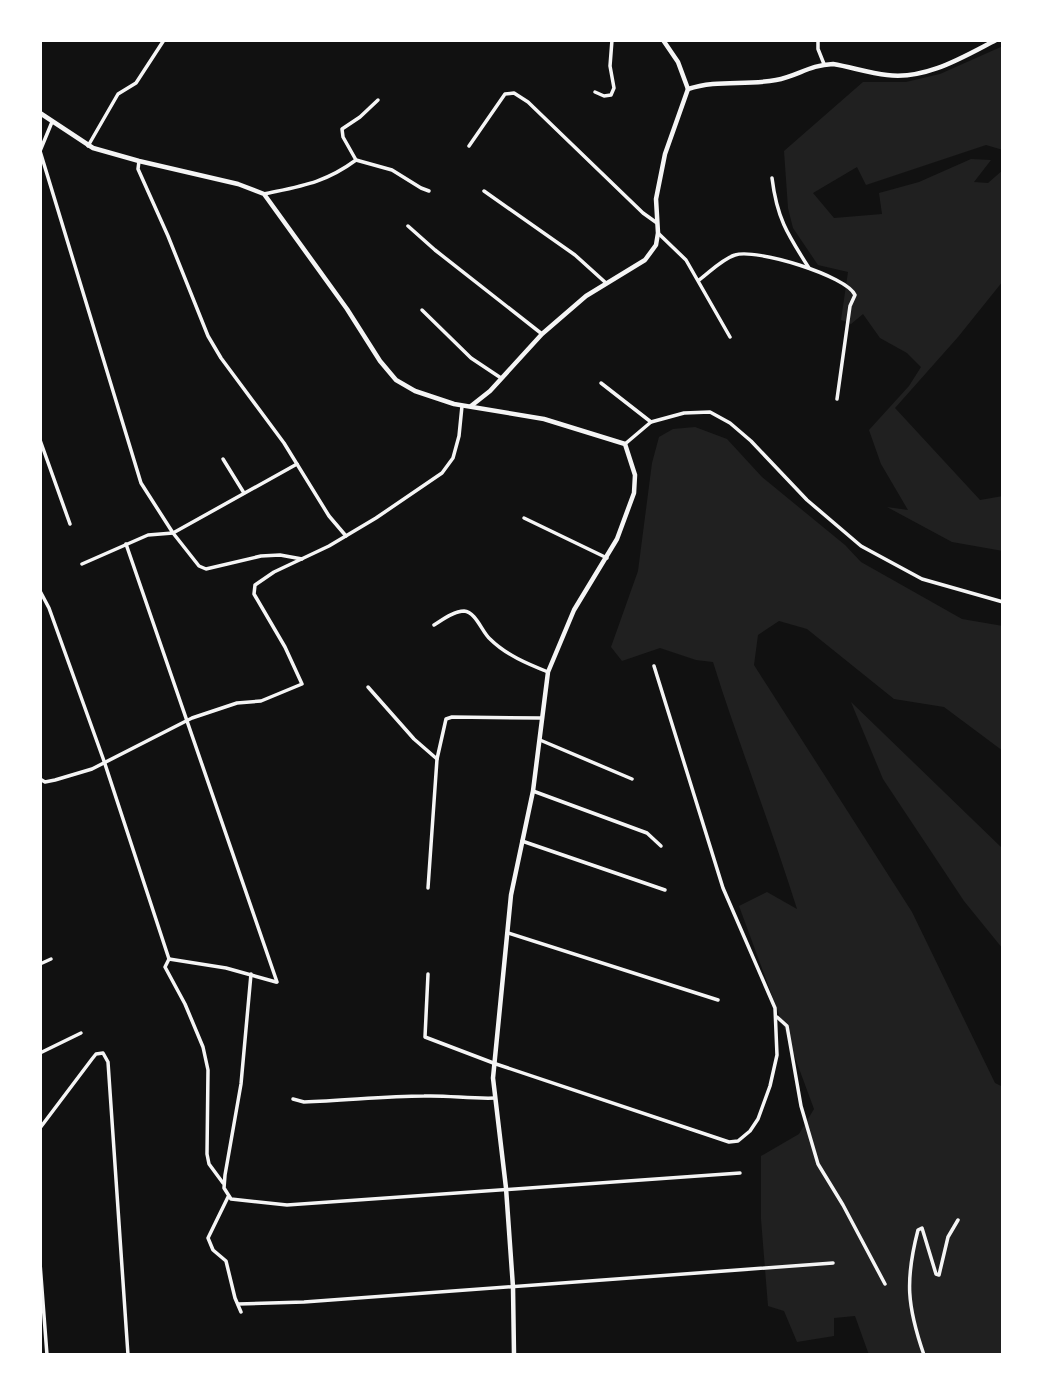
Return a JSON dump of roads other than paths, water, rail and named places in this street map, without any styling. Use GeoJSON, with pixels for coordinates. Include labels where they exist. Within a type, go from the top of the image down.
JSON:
{"type":"FeatureCollection","features":[{"type":"Feature","properties":{"kind":"street"},"geometry":{"type":"LineString","coordinates":[[88,146],[118,94],[136,83],[164,40]]}},
{"type":"Feature","properties":{"kind":"street"},"geometry":{"type":"LineString","coordinates":[[594,92],[604,96],[611,94],[614,88],[610,66],[612,40]]}},
{"type":"Feature","properties":{"kind":"street"},"geometry":{"type":"LineString","coordinates":[[471,407],[490,391],[542,334],[586,296],[645,260],[656,245],[656,199],[665,154],[688,89],[678,62],[663,40]]}},
{"type":"Feature","properties":{"kind":"street"},"geometry":{"type":"LineString","coordinates":[[818,40],[818,49],[824,64]]}},
{"type":"Feature","properties":{"kind":"street"},"geometry":{"type":"LineString","coordinates":[[688,89],[723,82],[777,80],[809,66],[824,64],[891,76],[918,74],[954,62],[996,40]]}},
{"type":"Feature","properties":{"kind":"street"},"geometry":{"type":"LineString","coordinates":[[469,146],[505,94],[514,93],[528,102],[643,214],[657,223]]}},
{"type":"Feature","properties":{"kind":"street"},"geometry":{"type":"LineString","coordinates":[[378,100],[342,129],[343,137],[356,160],[392,170],[429,191]]}},
{"type":"Feature","properties":{"kind":"street"},"geometry":{"type":"LineString","coordinates":[[40,113],[88,146],[238,184],[264,194],[347,309],[370,349],[396,380],[415,391],[462,406],[544,419],[625,444]]}},
{"type":"Feature","properties":{"kind":"street"},"geometry":{"type":"LineString","coordinates":[[52,122],[40,151],[141,483],[149,498],[199,566],[206,569],[261,556],[281,555],[304,559]]}},
{"type":"Feature","properties":{"kind":"street"},"geometry":{"type":"LineString","coordinates":[[264,194],[323,180],[356,160]]}},
{"type":"Feature","properties":{"kind":"street"},"geometry":{"type":"LineString","coordinates":[[139,161],[138,169],[208,336],[297,464],[329,516],[346,536]]}},
{"type":"Feature","properties":{"kind":"street"},"geometry":{"type":"LineString","coordinates":[[772,178],[778,214],[810,270]]}},
{"type":"Feature","properties":{"kind":"street"},"geometry":{"type":"LineString","coordinates":[[484,191],[575,255],[606,284]]}},
{"type":"Feature","properties":{"kind":"street"},"geometry":{"type":"LineString","coordinates":[[408,226],[542,334]]}},
{"type":"Feature","properties":{"kind":"street"},"geometry":{"type":"LineString","coordinates":[[658,233],[686,260],[730,337]]}},
{"type":"Feature","properties":{"kind":"street"},"geometry":{"type":"LineString","coordinates":[[699,280],[735,255],[751,253],[770,256],[852,288],[855,295],[850,306],[837,400]]}},
{"type":"Feature","properties":{"kind":"street"},"geometry":{"type":"LineString","coordinates":[[422,310],[471,358],[501,377]]}},
{"type":"Feature","properties":{"kind":"street"},"geometry":{"type":"LineString","coordinates":[[601,383],[651,422]]}},
{"type":"Feature","properties":{"kind":"street"},"geometry":{"type":"LineString","coordinates":[[40,779],[45,782],[67,778],[92,769],[187,721],[237,703],[261,701],[302,684],[285,647],[254,594],[255,585],[274,572],[346,536],[442,473],[453,458],[459,436],[462,406]]}},
{"type":"Feature","properties":{"kind":"street"},"geometry":{"type":"LineString","coordinates":[[625,444],[651,422],[684,413],[710,412],[730,423],[751,441],[807,500],[861,545],[922,579],[1003,602]]}},
{"type":"Feature","properties":{"kind":"street"},"geometry":{"type":"LineString","coordinates":[[40,440],[70,524]]}},
{"type":"Feature","properties":{"kind":"street"},"geometry":{"type":"LineString","coordinates":[[514,1355],[513,1287],[506,1188],[493,1078],[512,895],[533,791],[548,672],[573,610],[607,558],[621,530],[634,493],[635,475],[625,444]]}},
{"type":"Feature","properties":{"kind":"street"},"geometry":{"type":"LineString","coordinates":[[223,459],[244,493]]}},
{"type":"Feature","properties":{"kind":"street"},"geometry":{"type":"LineString","coordinates":[[82,564],[148,535],[173,533],[297,464]]}},
{"type":"Feature","properties":{"kind":"street"},"geometry":{"type":"LineString","coordinates":[[524,518],[607,558]]}},
{"type":"Feature","properties":{"kind":"street"},"geometry":{"type":"LineString","coordinates":[[126,544],[276,982],[251,974],[167,962]]}},
{"type":"Feature","properties":{"kind":"street"},"geometry":{"type":"LineString","coordinates":[[40,591],[49,608],[104,761],[167,962],[167,971],[186,1004],[204,1047],[208,1070],[207,1154],[209,1164],[224,1185],[229,1198],[208,1238],[213,1250],[226,1261],[240,1312]]}},
{"type":"Feature","properties":{"kind":"street"},"geometry":{"type":"LineString","coordinates":[[434,625],[456,613],[471,613],[490,639],[522,662],[548,672]]}},
{"type":"Feature","properties":{"kind":"street"},"geometry":{"type":"LineString","coordinates":[[428,974],[425,1037],[653,1119],[729,1142],[738,1140],[750,1131],[758,1119],[770,1086],[777,1055],[775,1016],[768,991],[723,888],[654,666]]}},
{"type":"Feature","properties":{"kind":"street"},"geometry":{"type":"LineString","coordinates":[[368,687],[414,739],[437,759]]}},
{"type":"Feature","properties":{"kind":"street"},"geometry":{"type":"LineString","coordinates":[[428,888],[437,759],[446,719],[541,718]]}},
{"type":"Feature","properties":{"kind":"street"},"geometry":{"type":"LineString","coordinates":[[538,740],[632,779]]}},
{"type":"Feature","properties":{"kind":"street"},"geometry":{"type":"LineString","coordinates":[[533,791],[647,834],[661,846]]}},
{"type":"Feature","properties":{"kind":"street"},"geometry":{"type":"LineString","coordinates":[[522,842],[665,890]]}},
{"type":"Feature","properties":{"kind":"street"},"geometry":{"type":"LineString","coordinates":[[508,933],[718,1000]]}},
{"type":"Feature","properties":{"kind":"street"},"geometry":{"type":"LineString","coordinates":[[40,964],[51,959]]}},
{"type":"Feature","properties":{"kind":"street"},"geometry":{"type":"LineString","coordinates":[[224,1185],[241,1084],[251,974]]}},
{"type":"Feature","properties":{"kind":"street"},"geometry":{"type":"LineString","coordinates":[[775,1016],[787,1026],[801,1106],[818,1164],[885,1284]]}},
{"type":"Feature","properties":{"kind":"street"},"geometry":{"type":"LineString","coordinates":[[40,1053],[81,1033]]}},
{"type":"Feature","properties":{"kind":"street"},"geometry":{"type":"LineString","coordinates":[[40,1128],[96,1054],[103,1053],[108,1062],[128,1355]]}},
{"type":"Feature","properties":{"kind":"street"},"geometry":{"type":"LineString","coordinates":[[293,1099],[304,1102],[421,1096],[495,1098]]}},
{"type":"Feature","properties":{"kind":"street"},"geometry":{"type":"LineString","coordinates":[[229,1198],[287,1205],[740,1173]]}},
{"type":"Feature","properties":{"kind":"street"},"geometry":{"type":"LineString","coordinates":[[924,1355],[908,1299],[910,1262],[918,1230],[922,1228],[936,1274],[939,1275],[946,1242],[958,1220]]}},
{"type":"Feature","properties":{"kind":"street"},"geometry":{"type":"LineString","coordinates":[[238,1304],[304,1302],[833,1263]]}},
{"type":"Feature","properties":{"kind":"street"},"geometry":{"type":"LineString","coordinates":[[40,1264],[47,1355]]}}]}
